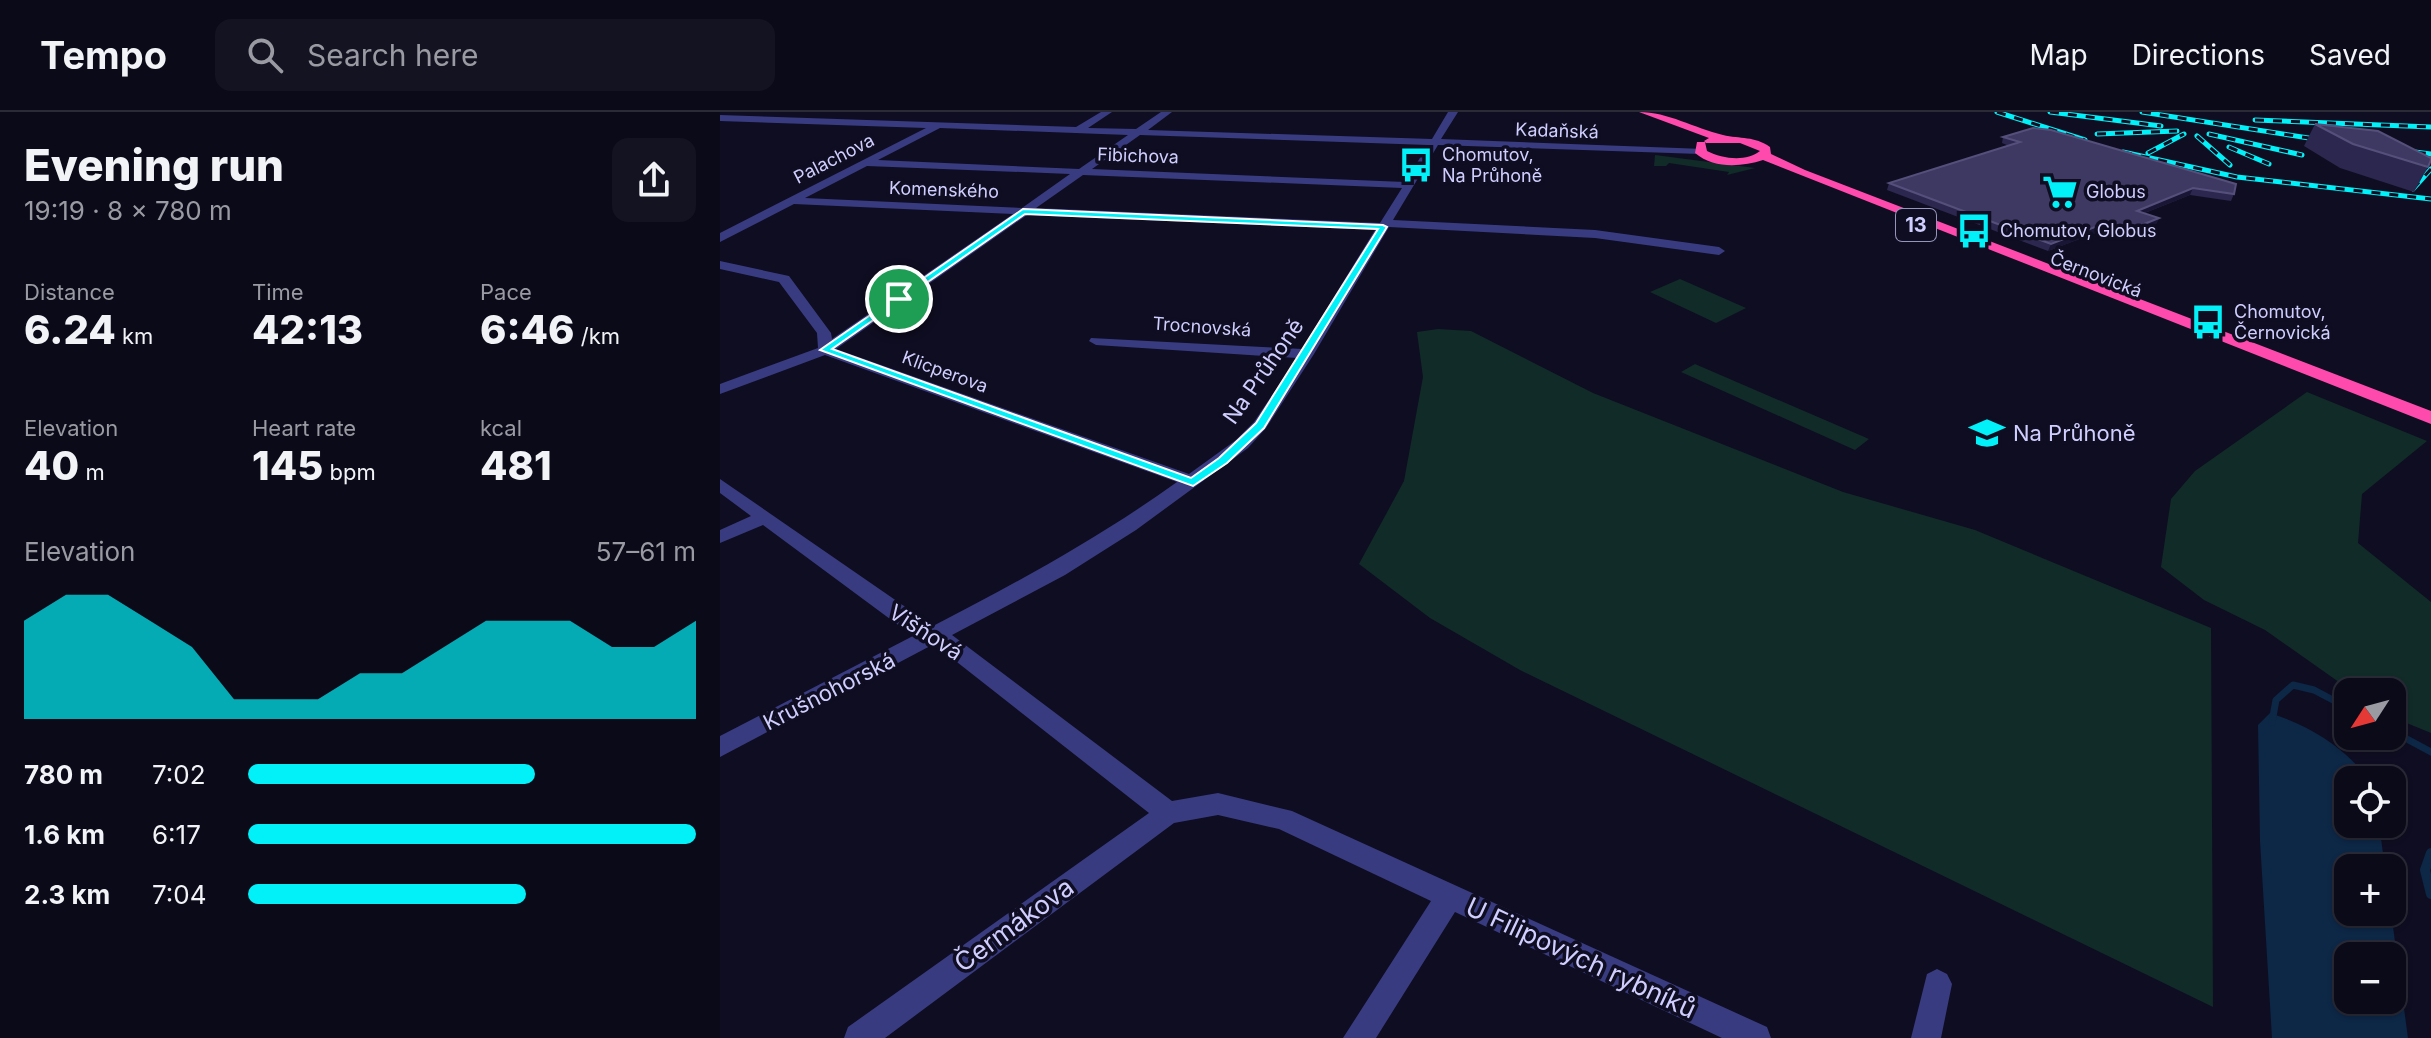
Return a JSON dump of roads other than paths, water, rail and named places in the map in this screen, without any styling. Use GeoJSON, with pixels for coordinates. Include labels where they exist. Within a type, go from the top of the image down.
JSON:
{"type":"FeatureCollection","features":[{"type":"Feature","properties":{"kind":"highway","name":"Černovická"},"geometry":{"type":"LineString","coordinates":[[1628,112],[1687,135],[1715,159],[1755,158],[1801,173],[2431,418]]}},
{"type":"Feature","properties":{"kind":"highway","name":"Černovická"},"geometry":{"type":"LineString","coordinates":[[1644,112],[1724,139],[1758,144],[1766,150],[1755,158]]}},
{"type":"Feature","properties":{"kind":"highway","name":"Černovická"},"geometry":{"type":"LineString","coordinates":[[1700,148],[1724,139]]}},
{"type":"Feature","properties":{"kind":"highway","name":"Černovická"},"geometry":{"type":"LineString","coordinates":[[1755,158],[1788,175],[2431,429]]}},
{"type":"Feature","properties":{"kind":"street"},"geometry":{"type":"LineString","coordinates":[[751,118],[767,112]]}},
{"type":"Feature","properties":{"kind":"street","name":"Palachova"},"geometry":{"type":"LineString","coordinates":[[720,238],[964,112]]}},
{"type":"Feature","properties":{"kind":"street"},"geometry":{"type":"LineString","coordinates":[[1078,130],[1107,112]]}},
{"type":"Feature","properties":{"kind":"street"},"geometry":{"type":"LineString","coordinates":[[720,389],[825,350],[1167,112]]}},
{"type":"Feature","properties":{"kind":"street","name":"Na Průhoně"},"geometry":{"type":"LineString","coordinates":[[937,635],[1058,570],[1193,482],[1223,460],[1260,425],[1307,354],[1453,112]]}},
{"type":"Feature","properties":{"kind":"street","name":"Kadaňská"},"geometry":{"type":"LineString","coordinates":[[720,118],[1436,143],[1700,148]]}},
{"type":"Feature","properties":{"kind":"street","name":"Kadaňská"},"geometry":{"type":"LineString","coordinates":[[995,126],[1011,118]]}},
{"type":"Feature","properties":{"kind":"street","name":"Fibichova"},"geometry":{"type":"LineString","coordinates":[[866,163],[1408,185]]}},
{"type":"Feature","properties":{"kind":"street","name":"Komenského"},"geometry":{"type":"LineString","coordinates":[[791,201],[1385,225]]}},
{"type":"Feature","properties":{"kind":"street"},"geometry":{"type":"LineString","coordinates":[[1385,225],[1595,234],[1719,251]]}},
{"type":"Feature","properties":{"kind":"street"},"geometry":{"type":"LineString","coordinates":[[720,265],[784,279],[824,333],[825,350]]}},
{"type":"Feature","properties":{"kind":"street","name":"Trocnovská"},"geometry":{"type":"LineString","coordinates":[[1096,341],[1307,354]]}},
{"type":"Feature","properties":{"kind":"street","name":"Klicperova"},"geometry":{"type":"LineString","coordinates":[[825,350],[1193,482]]}},
{"type":"Feature","properties":{"kind":"street","name":"Višňová"},"geometry":{"type":"LineString","coordinates":[[720,484],[920,631],[937,635],[1168,813]]}},
{"type":"Feature","properties":{"kind":"street"},"geometry":{"type":"LineString","coordinates":[[720,537],[765,517]]}},
{"type":"Feature","properties":{"kind":"street","name":"Krušnohorská"},"geometry":{"type":"LineString","coordinates":[[720,747],[937,635]]}},
{"type":"Feature","properties":{"kind":"street","name":"U Filipových rybníků"},"geometry":{"type":"LineString","coordinates":[[1168,813],[1218,804],[1283,819],[1756,1038]]}},
{"type":"Feature","properties":{"kind":"street","name":"Čermákova"},"geometry":{"type":"LineString","coordinates":[[859,1038],[1168,813]]}},
{"type":"Feature","properties":{"kind":"street","name":"U Filipových rybníků"},"geometry":{"type":"LineString","coordinates":[[1358,1038],[1449,898]]}},
{"type":"Feature","properties":{"kind":"street"},"geometry":{"type":"LineString","coordinates":[[1926,1038],[1937,984]]}},
{"type":"Feature","properties":{"kind":"water"},"geometry":{"type":"Polygon","coordinates":[[[2270,713],[2325,739],[2334,746],[2334,750],[2339,750],[2357,766],[2334,766],[2334,838],[2381,838],[2383,854],[2334,854],[2334,926],[2393,926],[2395,942],[2334,942],[2334,1014],[2405,1014],[2408,1038],[2272,1038],[2260,841],[2258,725],[2270,713]]]}},
{"type":"Feature","properties":{"kind":"waterway"},"geometry":{"type":"LineString","coordinates":[[2272,722],[2276,700],[2293,685],[2314,690],[2334,701]]}},
{"type":"Feature","properties":{"kind":"waterway"},"geometry":{"type":"LineString","coordinates":[[2406,739],[2431,752]]}},
{"type":"Feature","properties":{"kind":"waterway"},"geometry":{"type":"LineString","coordinates":[[2431,853],[2425,870],[2431,894]]}},
{"type":"Feature","properties":{"kind":"railway"},"geometry":{"type":"LineString","coordinates":[[1997,112],[2085,140]]}},
{"type":"Feature","properties":{"kind":"railway"},"geometry":{"type":"LineString","coordinates":[[2050,112],[2161,126]]}},
{"type":"Feature","properties":{"kind":"railway"},"geometry":{"type":"LineString","coordinates":[[2142,112],[2328,141]]}},
{"type":"Feature","properties":{"kind":"railway"},"geometry":{"type":"LineString","coordinates":[[2255,120],[2431,127]]}},
{"type":"Feature","properties":{"kind":"railway"},"geometry":{"type":"LineString","coordinates":[[2097,134],[2177,131]]}},
{"type":"Feature","properties":{"kind":"railway"},"geometry":{"type":"LineString","coordinates":[[2148,153],[2184,134]]}},
{"type":"Feature","properties":{"kind":"railway"},"geometry":{"type":"LineString","coordinates":[[2209,134],[2302,155]]}},
{"type":"Feature","properties":{"kind":"railway"},"geometry":{"type":"LineString","coordinates":[[2197,136],[2230,165]]}},
{"type":"Feature","properties":{"kind":"railway"},"geometry":{"type":"LineString","coordinates":[[2229,147],[2269,164]]}},
{"type":"Feature","properties":{"kind":"railway"},"geometry":{"type":"LineString","coordinates":[[2399,150],[2431,154]]}},
{"type":"Feature","properties":{"kind":"railway"},"geometry":{"type":"LineString","coordinates":[[2123,152],[2237,177],[2431,199]]}},
{"type":"Feature","properties":{"kind":"railway"},"geometry":{"type":"LineString","coordinates":[[2413,189],[2431,169]]}},
{"type":"Feature","properties":{"kind":"place","name":"Chomutov, Na Průhoně"},"geometry":{"type":"Point","coordinates":[1416,165]}},
{"type":"Feature","properties":{"kind":"place","name":"Globus"},"geometry":{"type":"Point","coordinates":[2060,192]}},
{"type":"Feature","properties":{"kind":"place","name":"Chomutov, Globus"},"geometry":{"type":"Point","coordinates":[1974,231]}},
{"type":"Feature","properties":{"kind":"place","name":"Chomutov, Černovická"},"geometry":{"type":"Point","coordinates":[2208,322]}},
{"type":"Feature","properties":{"kind":"place","name":"Na Průhoně"},"geometry":{"type":"Point","coordinates":[1987,433]}}]}
